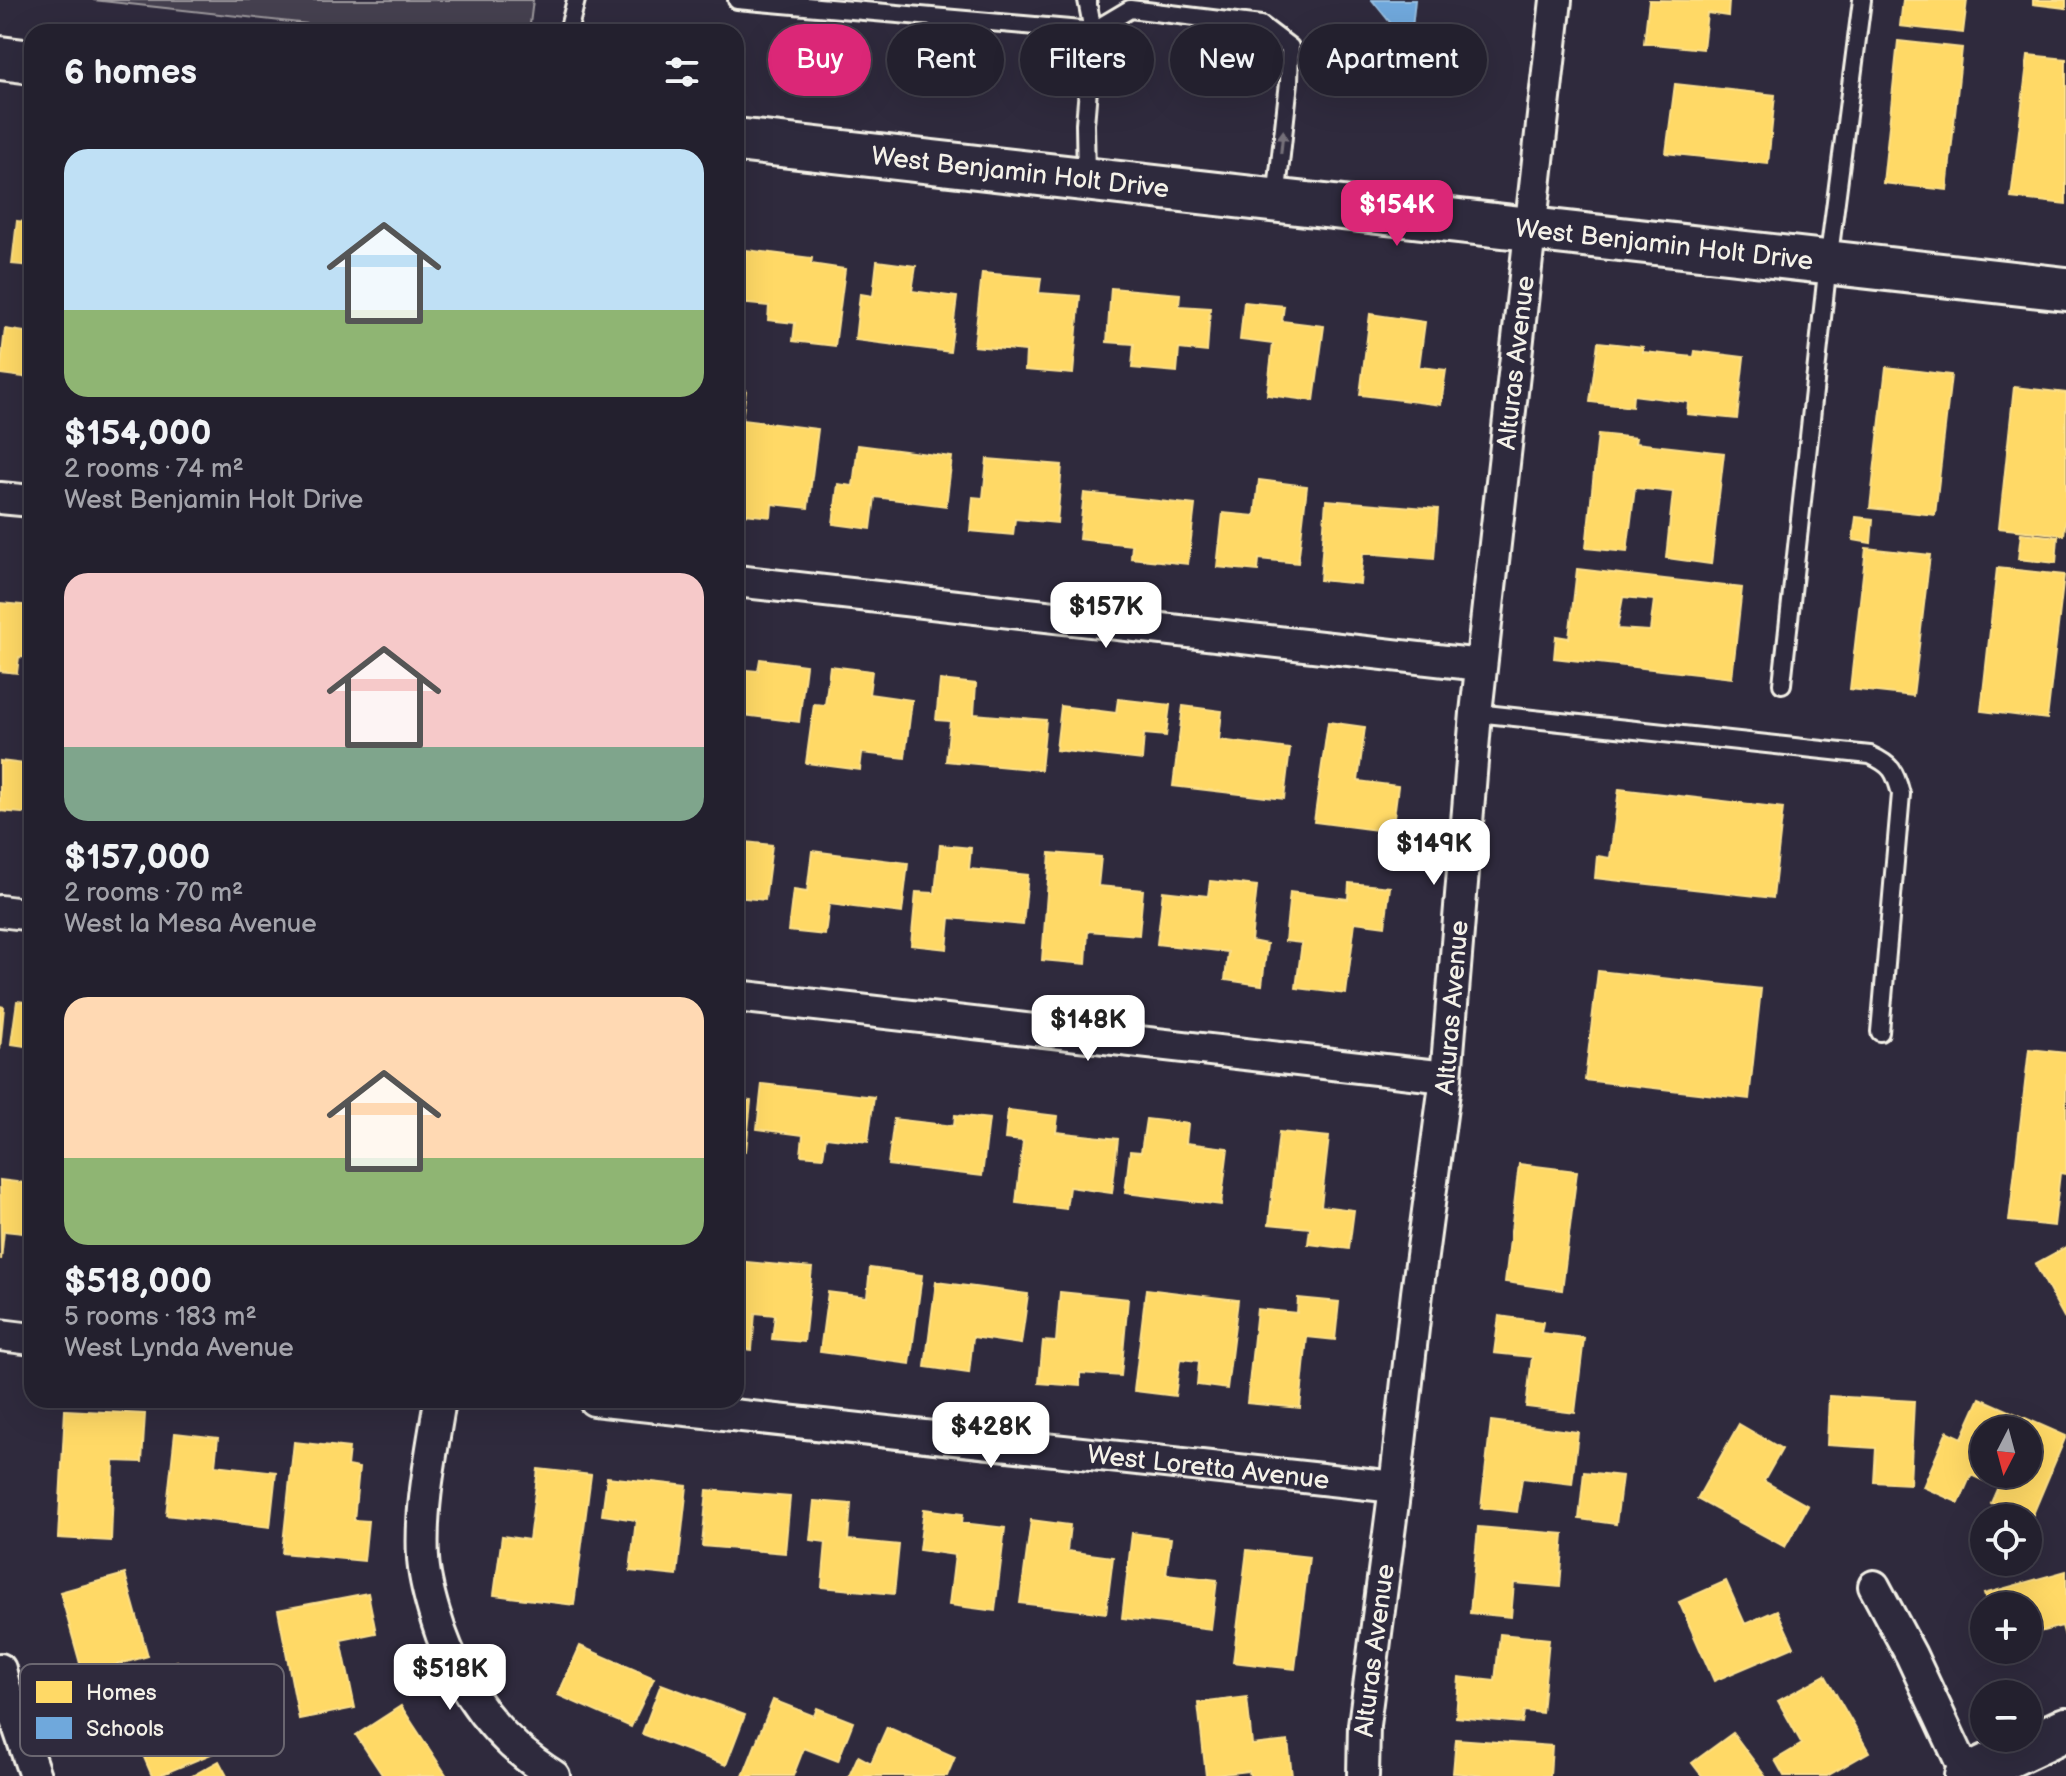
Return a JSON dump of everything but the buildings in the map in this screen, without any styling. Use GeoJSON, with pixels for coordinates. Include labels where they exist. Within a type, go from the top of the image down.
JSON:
{"type":"FeatureCollection","features":[{"type":"Feature","properties":{"kind":"main road"},"geometry":{"type":"LineString","coordinates":[[0,58],[24,61]]}},
{"type":"Feature","properties":{"kind":"main road","name":"West Benjamin Holt Drive"},"geometry":{"type":"LineString","coordinates":[[744,141],[2066,289]]}},
{"type":"Feature","properties":{"kind":"main road"},"geometry":{"type":"LineString","coordinates":[[1967,1776],[2066,1729]]}},
{"type":"Feature","properties":{"kind":"street","name":"Alturas Avenue"},"geometry":{"type":"LineString","coordinates":[[1363,1776],[1364,1725],[1446,1077],[1476,713],[1556,0]]}},
{"type":"Feature","properties":{"kind":"street"},"geometry":{"type":"LineString","coordinates":[[0,498],[24,500]]}},
{"type":"Feature","properties":{"kind":"street"},"geometry":{"type":"LineString","coordinates":[[744,582],[1481,665]]}},
{"type":"Feature","properties":{"kind":"street"},"geometry":{"type":"LineString","coordinates":[[0,911],[24,914]]}},
{"type":"Feature","properties":{"kind":"street"},"geometry":{"type":"LineString","coordinates":[[744,997],[1446,1077]]}},
{"type":"Feature","properties":{"kind":"street"},"geometry":{"type":"LineString","coordinates":[[0,1335],[24,1338]]}},
{"type":"Feature","properties":{"kind":"street"},"geometry":{"type":"LineString","coordinates":[[439,1408],[422,1538],[427,1589],[442,1641],[460,1680],[479,1707],[516,1748],[554,1776]]}},
{"type":"Feature","properties":{"kind":"street","name":"West Loretta Avenue"},"geometry":{"type":"LineString","coordinates":[[668,1408],[1395,1487]]}},
{"type":"Feature","properties":{"kind":"street"},"geometry":{"type":"LineString","coordinates":[[1874,1586],[1911,1655],[1967,1776]]}},
{"type":"Feature","properties":{"kind":"street"},"geometry":{"type":"LineString","coordinates":[[0,1669],[20,1732]]}},
{"type":"Feature","properties":{"kind":"street"},"geometry":{"type":"LineString","coordinates":[[28,1756],[35,1776]]}},
{"type":"Feature","properties":{"kind":"lane"},"geometry":{"type":"LineString","coordinates":[[737,0],[1020,25]]}},
{"type":"Feature","properties":{"kind":"lane"},"geometry":{"type":"LineString","coordinates":[[1087,0],[1092,24]]}},
{"type":"Feature","properties":{"kind":"lane"},"geometry":{"type":"LineString","coordinates":[[1782,684],[1828,263],[1862,0]]}},
{"type":"Feature","properties":{"kind":"lane"},"geometry":{"type":"LineString","coordinates":[[571,24],[578,3]]}},
{"type":"Feature","properties":{"kind":"lane"},"geometry":{"type":"LineString","coordinates":[[1105,24],[1130,9],[1261,25],[1290,47],[1276,201]]}},
{"type":"Feature","properties":{"kind":"lane"},"geometry":{"type":"LineString","coordinates":[[1086,180],[1087,96]]}},
{"type":"Feature","properties":{"kind":"lane"},"geometry":{"type":"LineString","coordinates":[[1476,713],[1870,755],[1887,763],[1896,775],[1901,794],[1880,1032]]}},
{"type":"Feature","properties":{"kind":"shaded area"},"geometry":{"type":"Polygon","coordinates":[[[93,0],[533,0],[530,24],[309,24],[93,0]]]}}]}
